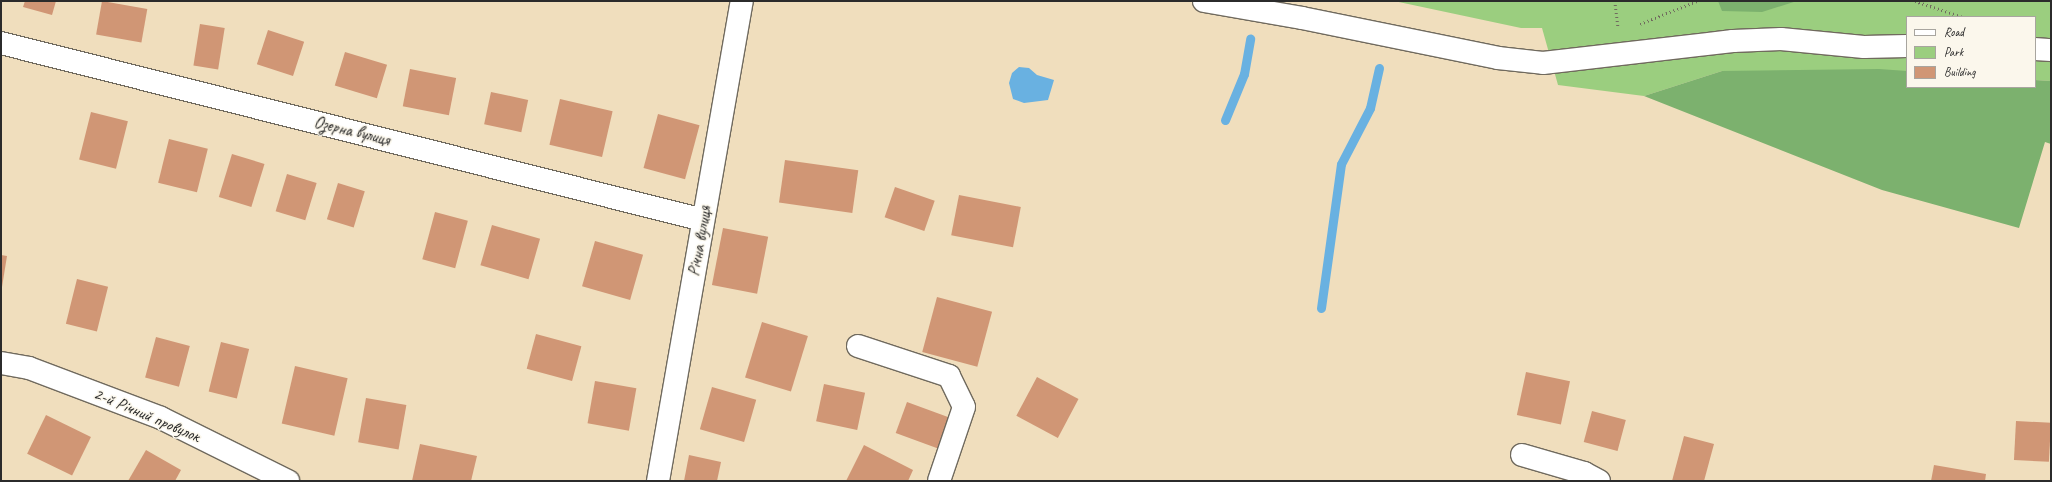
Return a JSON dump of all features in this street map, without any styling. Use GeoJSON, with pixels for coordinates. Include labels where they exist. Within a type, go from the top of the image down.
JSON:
{"type":"FeatureCollection","features":[{"type":"Feature","properties":{"kind":"street","name":"Річна вулиця"},"geometry":{"type":"LineString","coordinates":[[658,481],[742,1]]}},
{"type":"Feature","properties":{"kind":"street"},"geometry":{"type":"LineString","coordinates":[[1204,1],[1310,19],[1498,58],[1543,63],[1733,41],[1781,39],[1864,47],[1906,46]]}},
{"type":"Feature","properties":{"kind":"street","name":"Озерна вулиця"},"geometry":{"type":"LineString","coordinates":[[1,43],[703,220]]}},
{"type":"Feature","properties":{"kind":"street"},"geometry":{"type":"LineString","coordinates":[[2036,49],[2051,50]]}},
{"type":"Feature","properties":{"kind":"street"},"geometry":{"type":"LineString","coordinates":[[858,346],[949,376],[964,407],[938,481]]}},
{"type":"Feature","properties":{"kind":"street","name":"2-й Річний провулок"},"geometry":{"type":"LineString","coordinates":[[1,363],[29,368],[161,418],[288,481]]}},
{"type":"Feature","properties":{"kind":"street"},"geometry":{"type":"LineString","coordinates":[[1522,455],[1584,473],[1599,481]]}},
{"type":"Feature","properties":{"kind":"path"},"geometry":{"type":"LineString","coordinates":[[1615,1],[1618,32]]}},
{"type":"Feature","properties":{"kind":"path"},"geometry":{"type":"LineString","coordinates":[[1633,27],[1697,1]]}},
{"type":"Feature","properties":{"kind":"path"},"geometry":{"type":"LineString","coordinates":[[1915,1],[1960,16]]}},
{"type":"Feature","properties":{"kind":"green space"},"geometry":{"type":"Polygon","coordinates":[[[1394,1],[2051,1],[2051,81],[2036,80],[2036,16],[1906,16],[1906,71],[1722,71],[1644,96],[1558,85],[1542,28],[1521,28],[1394,1]]]}},
{"type":"Feature","properties":{"kind":"green space"},"geometry":{"type":"Polygon","coordinates":[[[1718,1],[1797,1],[1762,12],[1722,11],[1718,1]]]}},
{"type":"Feature","properties":{"kind":"green space"},"geometry":{"type":"Polygon","coordinates":[[[1879,69],[1906,71],[1906,88],[2036,88],[2036,80],[2051,81],[2051,144],[2045,142],[2019,228],[1882,190],[1644,96],[1722,71],[1879,69]]]}},
{"type":"Feature","properties":{"kind":"water"},"geometry":{"type":"Polygon","coordinates":[[[1019,67],[1029,68],[1037,75],[1054,80],[1048,100],[1024,103],[1013,99],[1009,83],[1012,73],[1019,67]]]}},
{"type":"Feature","properties":{"kind":"building"},"geometry":{"type":"Polygon","coordinates":[[[25,1],[56,1],[52,15],[23,7],[25,1]]]}},
{"type":"Feature","properties":{"kind":"building"},"geometry":{"type":"Polygon","coordinates":[[[102,1],[147,9],[141,42],[96,34],[102,1]]]}},
{"type":"Feature","properties":{"kind":"building"},"geometry":{"type":"Polygon","coordinates":[[[200,24],[225,28],[218,69],[193,65],[200,24]]]}},
{"type":"Feature","properties":{"kind":"building"},"geometry":{"type":"Polygon","coordinates":[[[268,30],[304,42],[293,76],[257,64],[268,30]]]}},
{"type":"Feature","properties":{"kind":"building"},"geometry":{"type":"Polygon","coordinates":[[[345,52],[387,65],[377,98],[335,85],[345,52]]]}},
{"type":"Feature","properties":{"kind":"building"},"geometry":{"type":"Polygon","coordinates":[[[410,69],[456,78],[449,115],[403,106],[410,69]]]}},
{"type":"Feature","properties":{"kind":"building"},"geometry":{"type":"Polygon","coordinates":[[[491,92],[528,100],[521,132],[484,124],[491,92]]]}},
{"type":"Feature","properties":{"kind":"building"},"geometry":{"type":"Polygon","coordinates":[[[560,99],[613,111],[602,157],[549,145],[560,99]]]}},
{"type":"Feature","properties":{"kind":"building"},"geometry":{"type":"Polygon","coordinates":[[[91,112],[128,121],[116,169],[79,160],[91,112]]]}},
{"type":"Feature","properties":{"kind":"building"},"geometry":{"type":"Polygon","coordinates":[[[658,114],[700,125],[685,179],[644,168],[658,114]]]}},
{"type":"Feature","properties":{"kind":"building"},"geometry":{"type":"Polygon","coordinates":[[[169,139],[208,149],[197,192],[158,183],[169,139]]]}},
{"type":"Feature","properties":{"kind":"building"},"geometry":{"type":"Polygon","coordinates":[[[232,154],[265,164],[251,207],[219,197],[232,154]]]}},
{"type":"Feature","properties":{"kind":"building"},"geometry":{"type":"Polygon","coordinates":[[[785,160],[858,170],[852,213],[779,203],[785,160]]]}},
{"type":"Feature","properties":{"kind":"building"},"geometry":{"type":"Polygon","coordinates":[[[287,174],[317,183],[305,220],[276,211],[287,174]]]}},
{"type":"Feature","properties":{"kind":"building"},"geometry":{"type":"Polygon","coordinates":[[[338,183],[365,191],[354,228],[327,219],[338,183]]]}},
{"type":"Feature","properties":{"kind":"building"},"geometry":{"type":"Polygon","coordinates":[[[895,187],[935,201],[924,231],[885,217],[895,187]]]}},
{"type":"Feature","properties":{"kind":"building"},"geometry":{"type":"Polygon","coordinates":[[[959,195],[1021,207],[1013,247],[951,235],[959,195]]]}},
{"type":"Feature","properties":{"kind":"building"},"geometry":{"type":"Polygon","coordinates":[[[435,212],[468,221],[455,268],[422,259],[435,212]]]}},
{"type":"Feature","properties":{"kind":"building"},"geometry":{"type":"Polygon","coordinates":[[[492,225],[540,239],[528,279],[480,265],[492,225]]]}},
{"type":"Feature","properties":{"kind":"building"},"geometry":{"type":"Polygon","coordinates":[[[723,228],[768,237],[757,294],[712,285],[723,228]]]}},
{"type":"Feature","properties":{"kind":"building"},"geometry":{"type":"Polygon","coordinates":[[[595,241],[643,255],[630,300],[582,286],[595,241]]]}},
{"type":"Feature","properties":{"kind":"building"},"geometry":{"type":"Polygon","coordinates":[[[1,255],[7,256],[2,287],[1,287],[1,255]]]}},
{"type":"Feature","properties":{"kind":"building"},"geometry":{"type":"Polygon","coordinates":[[[77,279],[108,287],[97,331],[66,324],[77,279]]]}},
{"type":"Feature","properties":{"kind":"building"},"geometry":{"type":"Polygon","coordinates":[[[937,297],[992,312],[977,367],[922,352],[937,297]]]}},
{"type":"Feature","properties":{"kind":"building"},"geometry":{"type":"Polygon","coordinates":[[[762,322],[808,336],[791,391],[745,377],[762,322]]]}},
{"type":"Feature","properties":{"kind":"building"},"geometry":{"type":"Polygon","coordinates":[[[536,334],[581,346],[572,381],[527,369],[536,334]]]}},
{"type":"Feature","properties":{"kind":"building"},"geometry":{"type":"Polygon","coordinates":[[[156,337],[190,346],[179,387],[145,378],[156,337]]]}},
{"type":"Feature","properties":{"kind":"building"},"geometry":{"type":"Polygon","coordinates":[[[221,342],[249,349],[237,399],[209,391],[221,342]]]}},
{"type":"Feature","properties":{"kind":"building"},"geometry":{"type":"Polygon","coordinates":[[[295,366],[348,378],[334,436],[282,423],[295,366]]]}},
{"type":"Feature","properties":{"kind":"building"},"geometry":{"type":"Polygon","coordinates":[[[1526,372],[1570,381],[1561,424],[1517,415],[1526,372]]]}},
{"type":"Feature","properties":{"kind":"building"},"geometry":{"type":"Polygon","coordinates":[[[1037,377],[1078,399],[1058,438],[1016,416],[1037,377]]]}},
{"type":"Feature","properties":{"kind":"building"},"geometry":{"type":"Polygon","coordinates":[[[595,381],[636,388],[629,431],[588,423],[595,381]]]}},
{"type":"Feature","properties":{"kind":"building"},"geometry":{"type":"Polygon","coordinates":[[[824,384],[865,393],[857,430],[816,421],[824,384]]]}},
{"type":"Feature","properties":{"kind":"building"},"geometry":{"type":"Polygon","coordinates":[[[712,387],[756,400],[744,442],[700,429],[712,387]]]}},
{"type":"Feature","properties":{"kind":"building"},"geometry":{"type":"Polygon","coordinates":[[[366,398],[406,405],[399,449],[358,442],[366,398]]]}},
{"type":"Feature","properties":{"kind":"building"},"geometry":{"type":"Polygon","coordinates":[[[907,402],[949,417],[938,448],[896,433],[907,402]]]}},
{"type":"Feature","properties":{"kind":"building"},"geometry":{"type":"Polygon","coordinates":[[[1592,411],[1626,420],[1618,451],[1584,442],[1592,411]]]}},
{"type":"Feature","properties":{"kind":"building"},"geometry":{"type":"Polygon","coordinates":[[[46,415],[91,437],[72,476],[27,454],[46,415]]]}},
{"type":"Feature","properties":{"kind":"building"},"geometry":{"type":"Polygon","coordinates":[[[2016,421],[2051,423],[2049,462],[2014,460],[2016,421]]]}},
{"type":"Feature","properties":{"kind":"building"},"geometry":{"type":"Polygon","coordinates":[[[1684,436],[1714,444],[1704,481],[1672,481],[1684,436]]]}},
{"type":"Feature","properties":{"kind":"building"},"geometry":{"type":"Polygon","coordinates":[[[420,444],[477,456],[471,481],[412,481],[420,444]]]}},
{"type":"Feature","properties":{"kind":"building"},"geometry":{"type":"Polygon","coordinates":[[[864,445],[913,470],[908,481],[846,481],[864,445]]]}},
{"type":"Feature","properties":{"kind":"building"},"geometry":{"type":"Polygon","coordinates":[[[146,450],[181,470],[175,481],[128,481],[146,450]]]}},
{"type":"Feature","properties":{"kind":"building"},"geometry":{"type":"Polygon","coordinates":[[[689,455],[721,462],[717,481],[684,481],[689,455]]]}},
{"type":"Feature","properties":{"kind":"building"},"geometry":{"type":"Polygon","coordinates":[[[1934,465],[1986,474],[1985,481],[1931,481],[1934,465]]]}},
{"type":"Feature","properties":{"kind":"waterway"},"geometry":{"type":"LineString","coordinates":[[1225,120],[1244,74],[1250,39]]}},
{"type":"Feature","properties":{"kind":"waterway"},"geometry":{"type":"LineString","coordinates":[[1321,308],[1341,164],[1370,108],[1379,68]]}}]}
